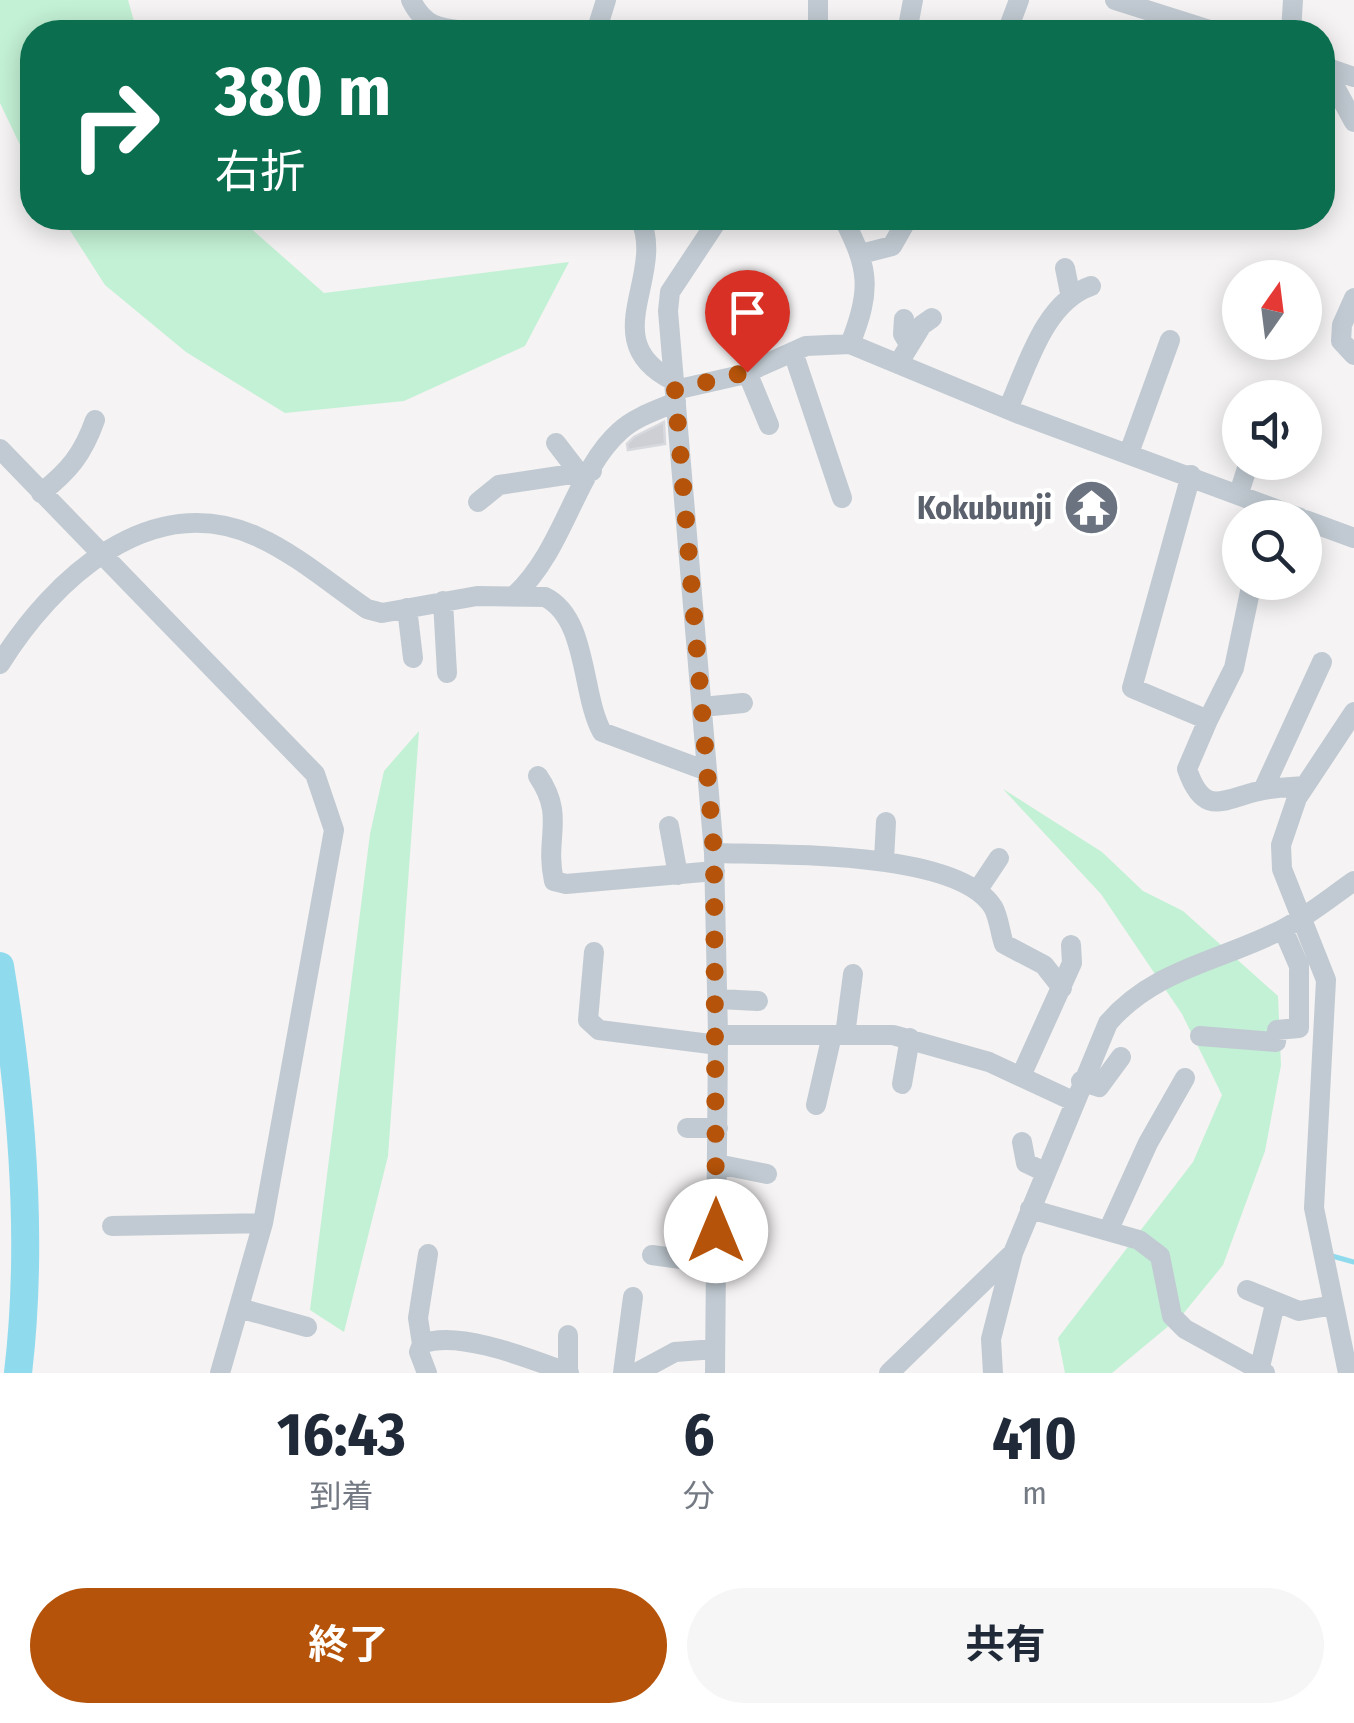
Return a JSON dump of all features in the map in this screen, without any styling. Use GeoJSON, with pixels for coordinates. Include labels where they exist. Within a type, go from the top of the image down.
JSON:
{"type":"FeatureCollection","features":[{"type":"Feature","properties":{"kind":"street"},"geometry":{"type":"LineString","coordinates":[[1115,0],[1173,20]]}},
{"type":"Feature","properties":{"kind":"street"},"geometry":{"type":"LineString","coordinates":[[1335,88],[1354,122]]}},
{"type":"Feature","properties":{"kind":"street"},"geometry":{"type":"LineString","coordinates":[[643,230],[648,252],[634,312],[637,346],[647,366],[675,391]]}},
{"type":"Feature","properties":{"kind":"street"},"geometry":{"type":"LineString","coordinates":[[711,230],[670,292],[715,862],[715,1373]]}},
{"type":"Feature","properties":{"kind":"street"},"geometry":{"type":"LineString","coordinates":[[849,230],[861,254],[866,283],[863,313],[850,344]]}},
{"type":"Feature","properties":{"kind":"street"},"geometry":{"type":"LineString","coordinates":[[861,254],[892,246],[901,230]]}},
{"type":"Feature","properties":{"kind":"street"},"geometry":{"type":"LineString","coordinates":[[1065,268],[1070,293]]}},
{"type":"Feature","properties":{"kind":"street"},"geometry":{"type":"LineString","coordinates":[[1008,409],[1041,337],[1070,293],[1092,286]]}},
{"type":"Feature","properties":{"kind":"street"},"geometry":{"type":"LineString","coordinates":[[1354,298],[1342,325],[1341,342],[1354,355]]}},
{"type":"Feature","properties":{"kind":"street"},"geometry":{"type":"LineString","coordinates":[[898,364],[909,344],[932,318]]}},
{"type":"Feature","properties":{"kind":"street"},"geometry":{"type":"LineString","coordinates":[[904,319],[903,334],[909,344]]}},
{"type":"Feature","properties":{"kind":"street"},"geometry":{"type":"LineString","coordinates":[[1128,453],[1170,340]]}},
{"type":"Feature","properties":{"kind":"street"},"geometry":{"type":"LineString","coordinates":[[515,596],[540,572],[586,472],[622,428],[675,391],[747,372],[806,346],[850,344],[1008,409],[1256,500]]}},
{"type":"Feature","properties":{"kind":"street"},"geometry":{"type":"LineString","coordinates":[[793,352],[842,498]]}},
{"type":"Feature","properties":{"kind":"street"},"geometry":{"type":"LineString","coordinates":[[747,372],[769,425]]}},
{"type":"Feature","properties":{"kind":"street"},"geometry":{"type":"LineString","coordinates":[[40,493],[70,470],[85,449],[94,420]]}},
{"type":"Feature","properties":{"kind":"street"},"geometry":{"type":"LineString","coordinates":[[556,443],[586,472]]}},
{"type":"Feature","properties":{"kind":"street"},"geometry":{"type":"LineString","coordinates":[[0,449],[315,774],[326,797],[334,830],[263,1223],[220,1373]]}},
{"type":"Feature","properties":{"kind":"street"},"geometry":{"type":"LineString","coordinates":[[478,502],[498,485],[586,472]]}},
{"type":"Feature","properties":{"kind":"street"},"geometry":{"type":"LineString","coordinates":[[1190,475],[1132,688],[1208,720]]}},
{"type":"Feature","properties":{"kind":"street"},"geometry":{"type":"LineString","coordinates":[[1240,493],[1243,480]]}},
{"type":"Feature","properties":{"kind":"street"},"geometry":{"type":"LineString","coordinates":[[1322,527],[1354,538]]}},
{"type":"Feature","properties":{"kind":"street"},"geometry":{"type":"LineString","coordinates":[[0,664],[43,601],[98,554],[152,529],[231,528],[259,537],[366,609],[382,612],[443,601],[515,596],[554,601],[581,648],[591,712],[602,732],[707,771]]}},
{"type":"Feature","properties":{"kind":"street"},"geometry":{"type":"LineString","coordinates":[[1248,600],[1234,668],[1187,768],[1194,788],[1205,800],[1224,803],[1263,790],[1305,786]]}},
{"type":"Feature","properties":{"kind":"street"},"geometry":{"type":"LineString","coordinates":[[443,601],[447,672]]}},
{"type":"Feature","properties":{"kind":"street"},"geometry":{"type":"LineString","coordinates":[[408,608],[412,658]]}},
{"type":"Feature","properties":{"kind":"street"},"geometry":{"type":"LineString","coordinates":[[1263,790],[1322,662]]}},
{"type":"Feature","properties":{"kind":"street"},"geometry":{"type":"LineString","coordinates":[[702,707],[743,703]]}},
{"type":"Feature","properties":{"kind":"street"},"geometry":{"type":"LineString","coordinates":[[1200,1036],[1276,1042],[1277,1030],[1299,1028],[1299,966],[1281,845],[1286,820],[1354,712]]}},
{"type":"Feature","properties":{"kind":"street"},"geometry":{"type":"LineString","coordinates":[[538,776],[554,800],[550,864],[554,880],[566,884],[678,875],[715,862],[884,860],[938,874],[977,891],[994,908],[1004,944],[1044,965],[1062,988]]}},
{"type":"Feature","properties":{"kind":"street"},"geometry":{"type":"LineString","coordinates":[[884,860],[886,822]]}},
{"type":"Feature","properties":{"kind":"street"},"geometry":{"type":"LineString","coordinates":[[669,826],[678,875]]}},
{"type":"Feature","properties":{"kind":"street"},"geometry":{"type":"LineString","coordinates":[[977,891],[1000,858]]}},
{"type":"Feature","properties":{"kind":"street"},"geometry":{"type":"LineString","coordinates":[[993,1373],[991,1339],[1012,1252],[1108,1023],[1130,996],[1154,981],[1292,924],[1354,881]]}},
{"type":"Feature","properties":{"kind":"street"},"geometry":{"type":"LineString","coordinates":[[1292,924],[1326,980],[1314,1191],[1348,1373]]}},
{"type":"Feature","properties":{"kind":"street"},"geometry":{"type":"LineString","coordinates":[[1020,1076],[1072,963],[1071,945]]}},
{"type":"Feature","properties":{"kind":"street"},"geometry":{"type":"LineString","coordinates":[[594,952],[588,1020],[599,1030],[718,1040],[838,1035],[910,1038],[1077,1091],[1098,1087],[1121,1057]]}},
{"type":"Feature","properties":{"kind":"street"},"geometry":{"type":"LineString","coordinates":[[816,1105],[853,974]]}},
{"type":"Feature","properties":{"kind":"street"},"geometry":{"type":"LineString","coordinates":[[718,999],[758,1001]]}},
{"type":"Feature","properties":{"kind":"street"},"geometry":{"type":"LineString","coordinates":[[902,1084],[910,1038]]}},
{"type":"Feature","properties":{"kind":"street"},"geometry":{"type":"LineString","coordinates":[[1108,1231],[1184,1078]]}},
{"type":"Feature","properties":{"kind":"street"},"geometry":{"type":"LineString","coordinates":[[687,1128],[718,1128]]}},
{"type":"Feature","properties":{"kind":"street"},"geometry":{"type":"LineString","coordinates":[[1022,1142],[1026,1164],[1044,1172]]}},
{"type":"Feature","properties":{"kind":"street"},"geometry":{"type":"LineString","coordinates":[[717,1164],[768,1174]]}},
{"type":"Feature","properties":{"kind":"street"},"geometry":{"type":"LineString","coordinates":[[1030,1209],[1139,1240],[1160,1256],[1172,1316],[1250,1370],[1274,1304]]}},
{"type":"Feature","properties":{"kind":"street"},"geometry":{"type":"LineString","coordinates":[[112,1226],[263,1223]]}},
{"type":"Feature","properties":{"kind":"street"},"geometry":{"type":"LineString","coordinates":[[889,1373],[1012,1252]]}},
{"type":"Feature","properties":{"kind":"street"},"geometry":{"type":"LineString","coordinates":[[427,1373],[419,1352],[422,1344],[418,1318],[428,1254]]}},
{"type":"Feature","properties":{"kind":"street"},"geometry":{"type":"LineString","coordinates":[[652,1255],[716,1264]]}},
{"type":"Feature","properties":{"kind":"street"},"geometry":{"type":"LineString","coordinates":[[1247,1290],[1299,1311],[1334,1305]]}},
{"type":"Feature","properties":{"kind":"street"},"geometry":{"type":"LineString","coordinates":[[623,1373],[633,1297]]}},
{"type":"Feature","properties":{"kind":"street"},"geometry":{"type":"LineString","coordinates":[[239,1308],[307,1328]]}},
{"type":"Feature","properties":{"kind":"street"},"geometry":{"type":"LineString","coordinates":[[422,1344],[432,1340],[492,1347],[569,1373],[568,1336]]}},
{"type":"Feature","properties":{"kind":"street"},"geometry":{"type":"LineString","coordinates":[[636,1373],[675,1352],[716,1349]]}},
{"type":"Feature","properties":{"kind":"green space"},"geometry":{"type":"Polygon","coordinates":[[[0,0],[128,0],[134,20],[20,20],[20,145],[0,103],[0,0]]]}},
{"type":"Feature","properties":{"kind":"green space"},"geometry":{"type":"Polygon","coordinates":[[[70,230],[253,230],[324,293],[569,262],[525,346],[404,401],[285,413],[186,352],[105,285],[70,230]]]}},
{"type":"Feature","properties":{"kind":"green space"},"geometry":{"type":"Polygon","coordinates":[[[419,731],[388,1156],[344,1332],[310,1310],[370,834],[384,771],[419,731]]]}},
{"type":"Feature","properties":{"kind":"green space"},"geometry":{"type":"Polygon","coordinates":[[[1003,789],[1102,852],[1143,891],[1183,911],[1278,996],[1281,1065],[1265,1151],[1223,1265],[1183,1314],[1112,1373],[1065,1373],[1058,1338],[1193,1162],[1222,1095],[1182,1014],[1101,894],[1003,789]]]}},
{"type":"Feature","properties":{"kind":"building"},"geometry":{"type":"Polygon","coordinates":[[[664,422],[665,444],[628,450],[627,444],[634,437],[664,422]]]}},
{"type":"Feature","properties":{"kind":"waterway"},"geometry":{"type":"LineString","coordinates":[[0,966],[23,1169],[25,1272],[18,1373]]}},
{"type":"Feature","properties":{"kind":"waterway"},"geometry":{"type":"LineString","coordinates":[[1332,1256],[1354,1262]]}},
{"type":"Feature","properties":{"kind":"place","name":"Kokubunji"},"geometry":{"type":"Point","coordinates":[1091,508]}},
{"type":"Feature","properties":{"kind":"route"},"geometry":{"type":"LineString","coordinates":[[716,1231],[718,1035],[714,853],[675,390],[697,388],[747,372]]}}]}
